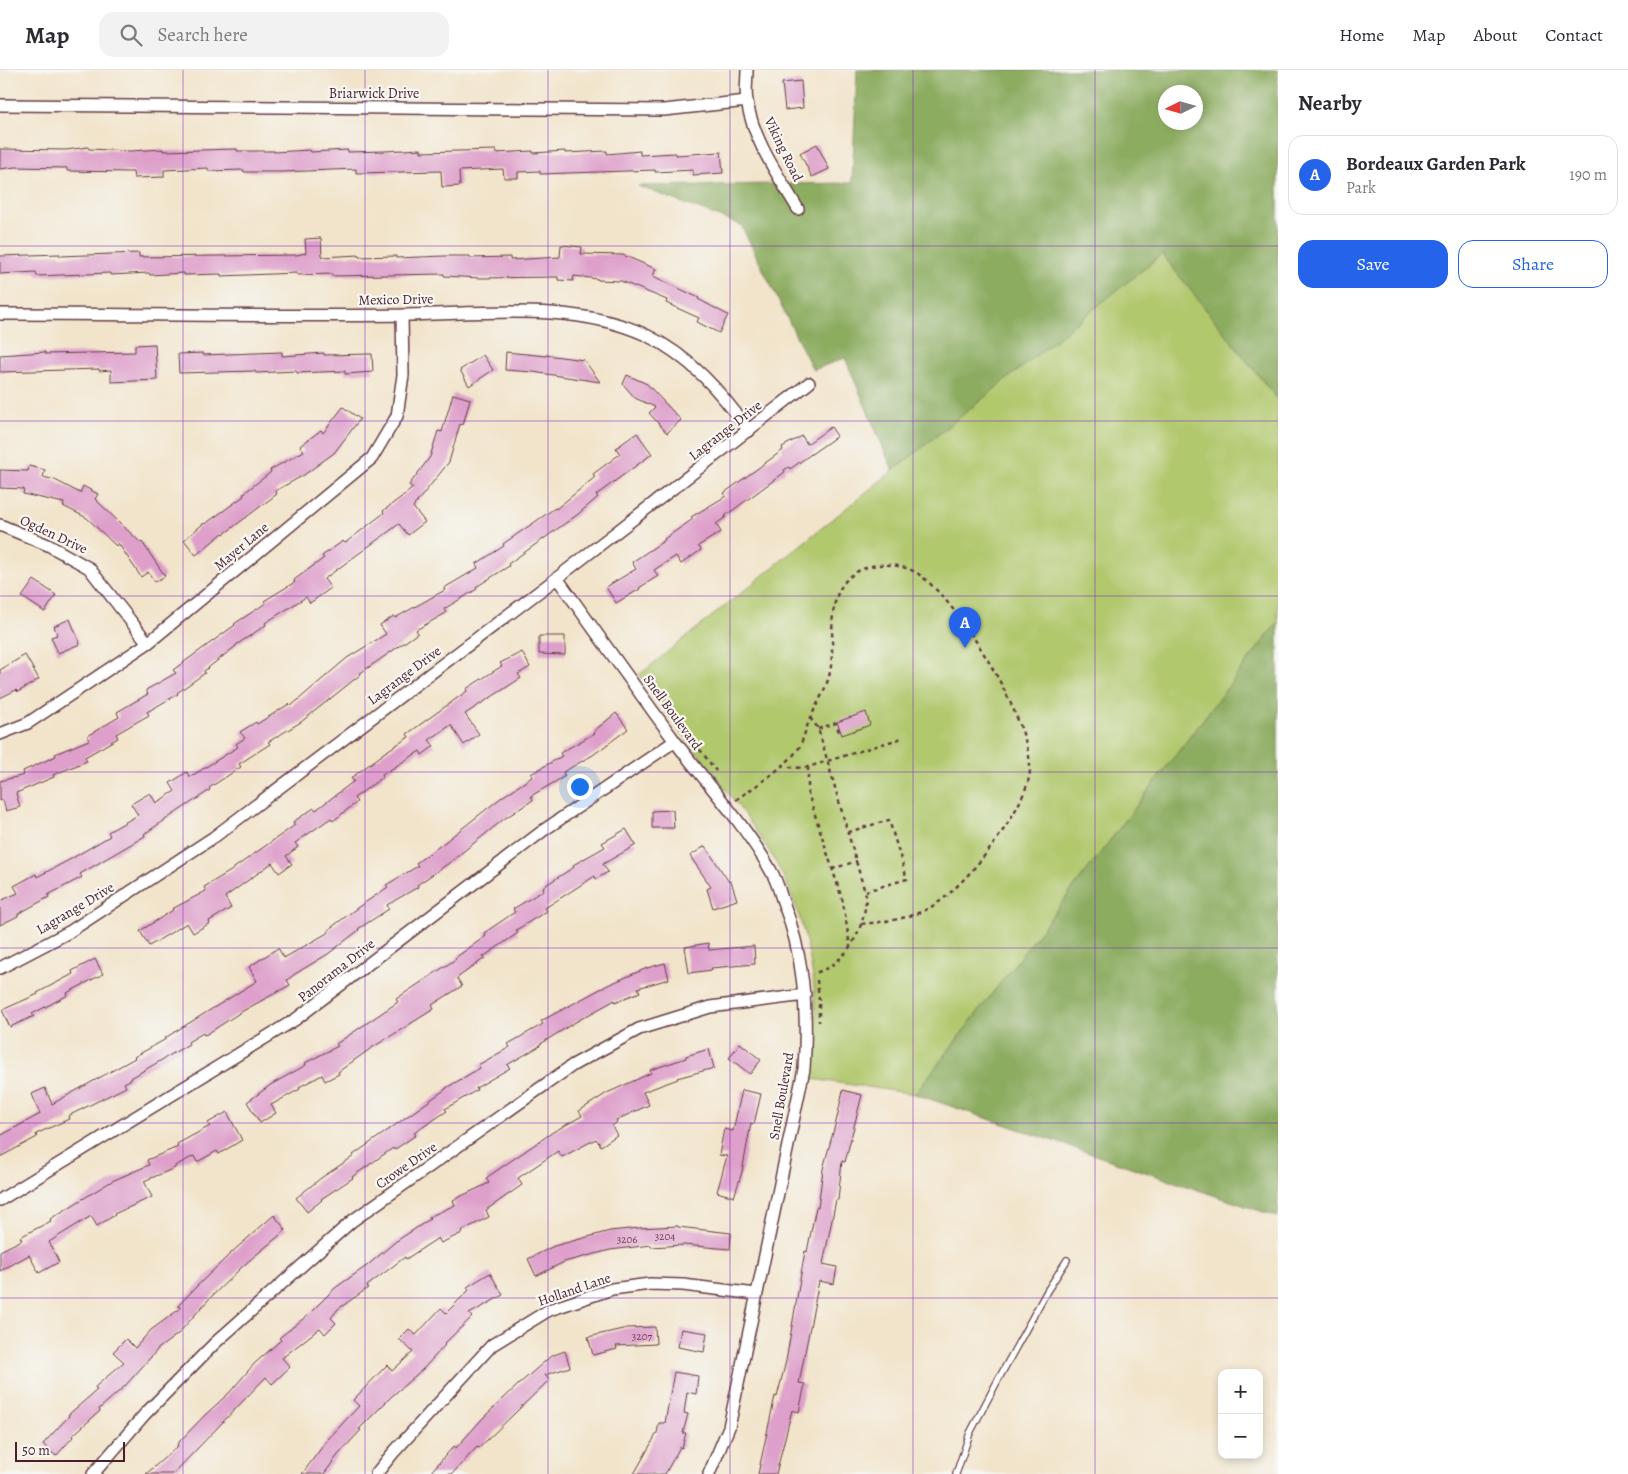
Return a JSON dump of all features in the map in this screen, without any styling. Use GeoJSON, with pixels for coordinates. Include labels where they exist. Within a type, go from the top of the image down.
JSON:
{"type":"FeatureCollection","features":[{"type":"Feature","properties":{"kind":"street","name":"Viking Road"},"geometry":{"type":"LineString","coordinates":[[747,70],[747,100],[755,130],[766,154],[798,209]]}},
{"type":"Feature","properties":{"kind":"street","name":"Briarwick Drive"},"geometry":{"type":"LineString","coordinates":[[0,105],[664,110],[747,100]]}},
{"type":"Feature","properties":{"kind":"street","name":"Mexico Drive"},"geometry":{"type":"LineString","coordinates":[[0,314],[402,315],[525,311],[599,319],[645,334],[677,352],[694,366],[727,401],[748,432]]}},
{"type":"Feature","properties":{"kind":"street","name":"Mayer Lane"},"geometry":{"type":"LineString","coordinates":[[0,734],[28,723],[148,643],[372,458],[397,416],[403,374],[402,315]]}},
{"type":"Feature","properties":{"kind":"street","name":"Lagrange Drive"},"geometry":{"type":"LineString","coordinates":[[0,968],[70,932],[214,837],[557,578],[809,383]]}},
{"type":"Feature","properties":{"kind":"street","name":"Ogden Drive"},"geometry":{"type":"LineString","coordinates":[[0,525],[48,545],[89,568],[148,643]]}},
{"type":"Feature","properties":{"kind":"street","name":"Snell Boulevard"},"geometry":{"type":"LineString","coordinates":[[557,578],[675,741],[751,839],[772,872],[793,927],[803,975],[806,1038],[804,1069],[729,1426],[709,1474]]}},
{"type":"Feature","properties":{"kind":"street","name":"Panorama Drive"},"geometry":{"type":"LineString","coordinates":[[0,1200],[296,1019],[544,830],[675,741]]}},
{"type":"Feature","properties":{"kind":"street","name":"Crowe Drive"},"geometry":{"type":"LineString","coordinates":[[94,1474],[145,1414],[215,1343],[352,1221],[573,1065],[640,1029],[710,1007],[805,995]]}},
{"type":"Feature","properties":{"kind":"street","name":"Holland Lane"},"geometry":{"type":"LineString","coordinates":[[376,1474],[393,1452],[492,1345],[549,1310],[612,1289],[650,1284],[684,1285],[756,1294]]}},
{"type":"Feature","properties":{"kind":"lane"},"geometry":{"type":"LineString","coordinates":[[956,1474],[970,1433],[1047,1291],[1067,1260]]}},
{"type":"Feature","properties":{"kind":"path"},"geometry":{"type":"LineString","coordinates":[[726,807],[781,765],[800,746],[810,718],[830,676],[833,645],[832,611],[842,586],[851,576],[864,568],[879,565],[903,567],[916,573],[936,590],[963,623],[980,648],[1014,710],[1030,761],[1030,775],[1020,800],[998,838],[974,870],[958,887],[931,907],[918,913],[890,920],[860,924]]}},
{"type":"Feature","properties":{"kind":"path"},"geometry":{"type":"LineString","coordinates":[[803,975],[829,968],[840,960],[850,947],[865,907],[866,891],[818,729],[810,718]]}},
{"type":"Feature","properties":{"kind":"path"},"geometry":{"type":"LineString","coordinates":[[818,729],[836,723],[840,735]]}},
{"type":"Feature","properties":{"kind":"path"},"geometry":{"type":"LineString","coordinates":[[781,765],[796,768],[827,762],[902,738]]}},
{"type":"Feature","properties":{"kind":"path"},"geometry":{"type":"LineString","coordinates":[[808,766],[808,793],[843,902],[850,947]]}},
{"type":"Feature","properties":{"kind":"path"},"geometry":{"type":"LineString","coordinates":[[848,832],[889,820],[907,879],[866,891]]}},
{"type":"Feature","properties":{"kind":"path"},"geometry":{"type":"LineString","coordinates":[[832,869],[857,862]]}},
{"type":"Feature","properties":{"kind":"green space"},"geometry":{"type":"Polygon","coordinates":[[[857,70],[1278,70],[1278,400],[1162,254],[893,471],[845,358],[813,370],[741,225],[638,186],[852,183],[857,70]]]}},
{"type":"Feature","properties":{"kind":"green space"},"geometry":{"type":"Polygon","coordinates":[[[1162,254],[1278,400],[1278,622],[915,1094],[812,1079],[815,1053],[815,1000],[808,947],[792,896],[774,859],[740,808],[639,675],[1162,254]]]}},
{"type":"Feature","properties":{"kind":"green space"},"geometry":{"type":"Polygon","coordinates":[[[1278,622],[1278,1217],[915,1094],[1278,622]]]}},
{"type":"Feature","properties":{"kind":"building"},"geometry":{"type":"Polygon","coordinates":[[[801,81],[803,108],[785,110],[782,83],[801,81]]]}},
{"type":"Feature","properties":{"kind":"building"},"geometry":{"type":"Polygon","coordinates":[[[817,144],[829,169],[812,177],[800,153],[817,144]]]}},
{"type":"Feature","properties":{"kind":"building"},"geometry":{"type":"Polygon","coordinates":[[[88,147],[89,149],[131,151],[237,149],[237,151],[274,152],[348,150],[348,152],[421,149],[421,152],[496,150],[496,153],[607,151],[607,154],[640,151],[640,155],[721,152],[723,173],[693,175],[693,170],[655,172],[655,170],[540,174],[540,171],[518,172],[518,178],[504,178],[503,169],[459,171],[460,186],[442,187],[441,171],[356,173],[356,169],[244,172],[244,170],[208,171],[208,168],[164,170],[164,177],[134,178],[133,172],[67,171],[67,168],[15,167],[0,169],[0,149],[66,150],[88,147]]]}},
{"type":"Feature","properties":{"kind":"building"},"geometry":{"type":"Polygon","coordinates":[[[321,238],[322,257],[359,255],[359,257],[396,256],[396,258],[470,256],[470,258],[510,257],[510,260],[560,257],[561,245],[582,247],[581,254],[623,255],[656,269],[653,276],[699,298],[728,315],[719,333],[697,322],[699,318],[666,303],[667,300],[621,281],[574,276],[573,281],[558,280],[558,277],[480,278],[444,276],[444,274],[332,276],[332,274],[297,275],[297,273],[221,276],[221,274],[184,275],[184,273],[110,275],[110,273],[37,276],[36,272],[0,274],[0,256],[139,253],[139,257],[296,255],[306,253],[305,239],[321,238]]]}},
{"type":"Feature","properties":{"kind":"building"},"geometry":{"type":"Polygon","coordinates":[[[155,344],[157,380],[111,382],[111,370],[99,371],[99,369],[0,372],[0,355],[45,352],[45,354],[135,352],[135,345],[155,344]]]}},
{"type":"Feature","properties":{"kind":"building"},"geometry":{"type":"Polygon","coordinates":[[[282,352],[282,356],[324,353],[324,355],[372,354],[373,372],[345,374],[345,371],[179,373],[178,354],[282,352]]]}},
{"type":"Feature","properties":{"kind":"building"},"geometry":{"type":"Polygon","coordinates":[[[506,352],[584,360],[600,382],[533,372],[505,370],[506,352]]]}},
{"type":"Feature","properties":{"kind":"building"},"geometry":{"type":"Polygon","coordinates":[[[483,355],[493,370],[469,386],[460,370],[483,355]]]}},
{"type":"Feature","properties":{"kind":"building"},"geometry":{"type":"Polygon","coordinates":[[[627,375],[647,384],[681,420],[667,433],[649,413],[655,407],[635,398],[623,384],[627,375]]]}},
{"type":"Feature","properties":{"kind":"building"},"geometry":{"type":"Polygon","coordinates":[[[453,394],[470,399],[463,425],[460,424],[449,462],[413,507],[425,522],[408,535],[399,524],[324,579],[331,588],[310,603],[306,597],[265,623],[266,625],[236,645],[178,694],[147,712],[149,715],[116,734],[118,738],[85,757],[87,761],[16,793],[20,807],[6,811],[3,800],[0,801],[0,781],[24,775],[23,771],[56,756],[55,754],[89,740],[87,736],[119,717],[117,712],[148,694],[146,690],[176,673],[173,670],[234,624],[266,603],[264,601],[295,582],[294,580],[324,558],[322,556],[343,541],[345,543],[413,488],[409,485],[430,457],[438,431],[442,432],[453,394]]]}},
{"type":"Feature","properties":{"kind":"building"},"geometry":{"type":"Polygon","coordinates":[[[343,407],[360,419],[334,453],[304,475],[275,491],[277,494],[196,555],[184,540],[204,523],[244,496],[243,494],[271,472],[270,470],[304,451],[300,446],[321,430],[323,433],[343,407]]]}},
{"type":"Feature","properties":{"kind":"building"},"geometry":{"type":"Polygon","coordinates":[[[831,427],[837,436],[790,469],[789,467],[784,470],[785,472],[725,516],[716,524],[721,532],[698,546],[701,550],[681,564],[676,556],[654,570],[658,576],[616,603],[606,587],[636,569],[632,562],[693,519],[691,517],[726,496],[724,493],[783,450],[782,447],[802,436],[807,444],[831,427]]]}},
{"type":"Feature","properties":{"kind":"building"},"geometry":{"type":"Polygon","coordinates":[[[637,433],[652,454],[596,495],[598,497],[577,515],[508,564],[509,566],[476,587],[477,589],[444,609],[446,613],[416,630],[418,633],[359,674],[301,722],[268,742],[270,744],[239,764],[241,767],[209,788],[210,790],[144,834],[145,836],[80,874],[82,877],[48,895],[49,897],[0,925],[0,901],[18,893],[14,886],[36,874],[37,877],[110,836],[108,832],[138,815],[131,804],[150,793],[156,803],[175,791],[170,783],[187,772],[190,777],[238,747],[236,744],[245,738],[240,732],[289,704],[291,706],[347,658],[386,634],[380,625],[445,590],[444,588],[478,568],[476,564],[556,509],[595,477],[593,474],[620,454],[616,448],[637,433]]]}},
{"type":"Feature","properties":{"kind":"building"},"geometry":{"type":"Polygon","coordinates":[[[29,466],[45,470],[43,477],[55,480],[80,493],[83,486],[98,494],[95,499],[142,542],[165,576],[155,582],[148,572],[141,577],[118,543],[116,546],[87,518],[63,506],[64,503],[23,494],[24,489],[0,488],[0,470],[28,471],[29,466]]]}},
{"type":"Feature","properties":{"kind":"building"},"geometry":{"type":"Polygon","coordinates":[[[34,580],[56,595],[45,612],[22,597],[34,580]]]}},
{"type":"Feature","properties":{"kind":"building"},"geometry":{"type":"Polygon","coordinates":[[[70,619],[80,644],[58,653],[51,637],[57,635],[54,626],[70,619]]]}},
{"type":"Feature","properties":{"kind":"building"},"geometry":{"type":"Polygon","coordinates":[[[539,636],[565,636],[565,655],[539,654],[539,636]]]}},
{"type":"Feature","properties":{"kind":"building"},"geometry":{"type":"Polygon","coordinates":[[[522,652],[530,667],[518,674],[521,678],[465,714],[479,734],[464,745],[451,725],[429,740],[434,746],[422,755],[420,751],[382,775],[383,777],[354,798],[357,802],[333,821],[331,818],[295,843],[298,847],[286,856],[292,864],[279,873],[272,863],[225,897],[231,908],[209,921],[210,923],[193,933],[187,923],[149,946],[140,931],[172,909],[206,891],[204,887],[234,869],[295,825],[293,822],[314,808],[316,810],[354,781],[351,778],[382,754],[409,737],[407,734],[467,691],[466,689],[502,666],[500,663],[522,652]]]}},
{"type":"Feature","properties":{"kind":"building"},"geometry":{"type":"Polygon","coordinates":[[[25,655],[39,679],[18,692],[16,690],[0,698],[0,670],[25,655]]]}},
{"type":"Feature","properties":{"kind":"building"},"geometry":{"type":"Polygon","coordinates":[[[866,712],[870,725],[842,735],[837,722],[866,712]]]}},
{"type":"Feature","properties":{"kind":"building"},"geometry":{"type":"Polygon","coordinates":[[[616,713],[628,729],[593,755],[563,772],[565,776],[531,796],[533,800],[504,819],[449,863],[417,885],[418,887],[387,905],[389,909],[358,929],[328,954],[287,980],[290,985],[241,1012],[207,1034],[204,1035],[203,1033],[188,1042],[189,1044],[124,1083],[126,1087],[68,1116],[69,1119],[36,1134],[37,1137],[0,1157],[0,1136],[40,1114],[32,1094],[45,1088],[52,1104],[135,1058],[257,981],[249,967],[278,948],[284,958],[329,932],[328,930],[388,887],[386,885],[418,866],[416,863],[502,797],[532,777],[531,774],[562,756],[560,753],[595,733],[594,731],[616,713]]]}},
{"type":"Feature","properties":{"kind":"building"},"geometry":{"type":"Polygon","coordinates":[[[673,810],[674,828],[652,828],[652,811],[673,810]]]}},
{"type":"Feature","properties":{"kind":"building"},"geometry":{"type":"Polygon","coordinates":[[[626,829],[636,845],[603,864],[608,872],[596,879],[595,876],[545,908],[547,911],[516,930],[518,933],[457,978],[462,986],[432,1005],[434,1009],[370,1049],[338,1072],[339,1074],[325,1081],[322,1075],[271,1105],[276,1113],[260,1123],[247,1102],[272,1084],[306,1065],[305,1063],[338,1046],[336,1044],[398,1002],[396,999],[456,959],[486,936],[484,933],[515,912],[513,909],[544,890],[543,887],[574,867],[573,865],[605,847],[602,843],[626,829]]]}},
{"type":"Feature","properties":{"kind":"building"},"geometry":{"type":"Polygon","coordinates":[[[705,846],[729,882],[731,881],[737,900],[713,908],[707,889],[711,887],[690,856],[705,846]]]}},
{"type":"Feature","properties":{"kind":"building"},"geometry":{"type":"Polygon","coordinates":[[[708,943],[709,950],[754,946],[755,964],[711,968],[712,970],[689,973],[685,947],[708,943]]]}},
{"type":"Feature","properties":{"kind":"building"},"geometry":{"type":"Polygon","coordinates":[[[95,959],[103,974],[32,1014],[34,1016],[10,1027],[2,1010],[38,994],[73,974],[72,971],[95,959]]]}},
{"type":"Feature","properties":{"kind":"building"},"geometry":{"type":"Polygon","coordinates":[[[665,963],[669,979],[638,988],[640,992],[615,1002],[615,1000],[572,1024],[540,1046],[507,1065],[510,1068],[445,1109],[447,1111],[414,1133],[416,1135],[394,1150],[393,1148],[321,1199],[307,1212],[296,1198],[446,1088],[480,1068],[478,1065],[510,1047],[508,1044],[543,1024],[541,1021],[608,985],[647,968],[665,963]]]}},
{"type":"Feature","properties":{"kind":"building"},"geometry":{"type":"Polygon","coordinates":[[[740,1043],[761,1060],[750,1074],[729,1058],[740,1043]]]}},
{"type":"Feature","properties":{"kind":"building"},"geometry":{"type":"Polygon","coordinates":[[[709,1049],[714,1068],[677,1078],[643,1092],[649,1105],[616,1120],[617,1122],[612,1126],[617,1135],[601,1146],[596,1139],[562,1157],[558,1151],[518,1178],[522,1185],[486,1210],[489,1217],[441,1243],[438,1238],[406,1259],[405,1257],[367,1286],[368,1288],[338,1309],[331,1318],[336,1323],[325,1334],[320,1328],[282,1358],[290,1367],[272,1384],[266,1377],[173,1474],[146,1474],[178,1446],[177,1444],[230,1392],[254,1364],[281,1340],[279,1338],[308,1315],[335,1288],[368,1265],[395,1242],[430,1219],[429,1217],[455,1205],[453,1200],[489,1183],[486,1178],[553,1132],[582,1116],[579,1111],[607,1093],[651,1073],[650,1070],[709,1049]]]}},
{"type":"Feature","properties":{"kind":"building"},"geometry":{"type":"Polygon","coordinates":[[[742,1090],[761,1094],[754,1124],[751,1123],[742,1172],[734,1197],[717,1192],[727,1156],[719,1155],[724,1129],[733,1131],[742,1090]]]}},
{"type":"Feature","properties":{"kind":"building"},"geometry":{"type":"Polygon","coordinates":[[[843,1090],[862,1095],[845,1162],[842,1161],[838,1200],[836,1200],[823,1264],[837,1267],[834,1284],[819,1281],[799,1383],[805,1384],[799,1412],[792,1410],[776,1474],[758,1474],[775,1396],[777,1397],[786,1361],[805,1251],[807,1252],[816,1207],[818,1208],[823,1169],[843,1090]]]}},
{"type":"Feature","properties":{"kind":"building"},"geometry":{"type":"Polygon","coordinates":[[[227,1112],[242,1140],[219,1154],[217,1151],[197,1162],[194,1156],[175,1166],[175,1168],[144,1181],[152,1197],[114,1214],[97,1226],[91,1216],[49,1242],[59,1262],[39,1273],[29,1255],[0,1271],[0,1251],[22,1240],[20,1237],[51,1221],[50,1219],[112,1181],[149,1165],[147,1160],[178,1147],[177,1144],[210,1126],[208,1123],[227,1112]]]}},
{"type":"Feature","properties":{"kind":"building"},"geometry":{"type":"Polygon","coordinates":[[[274,1215],[286,1230],[244,1265],[209,1299],[178,1334],[159,1348],[125,1386],[72,1436],[56,1456],[43,1444],[68,1415],[97,1390],[95,1387],[124,1362],[113,1352],[126,1339],[135,1348],[151,1330],[181,1308],[178,1306],[196,1287],[274,1215]]]}},
{"type":"Feature","properties":{"kind":"building"},"geometry":{"type":"Polygon","coordinates":[[[678,1226],[731,1233],[730,1249],[683,1245],[651,1247],[651,1245],[610,1250],[564,1262],[536,1276],[528,1259],[554,1246],[610,1231],[678,1226]]]}},
{"type":"Feature","properties":{"kind":"building"},"geometry":{"type":"Polygon","coordinates":[[[490,1273],[503,1295],[469,1314],[472,1317],[444,1344],[424,1368],[359,1429],[361,1430],[338,1455],[324,1474],[302,1474],[328,1439],[359,1406],[353,1400],[387,1365],[392,1371],[413,1352],[399,1339],[409,1329],[416,1335],[441,1308],[446,1313],[469,1290],[467,1287],[490,1273]]]}},
{"type":"Feature","properties":{"kind":"building"},"geometry":{"type":"Polygon","coordinates":[[[655,1327],[656,1344],[616,1346],[617,1349],[593,1355],[588,1337],[627,1328],[655,1327]]]}},
{"type":"Feature","properties":{"kind":"building"},"geometry":{"type":"Polygon","coordinates":[[[681,1329],[707,1333],[704,1352],[678,1347],[681,1329]]]}},
{"type":"Feature","properties":{"kind":"building"},"geometry":{"type":"Polygon","coordinates":[[[565,1351],[570,1367],[545,1375],[549,1380],[479,1448],[477,1447],[452,1474],[429,1474],[454,1446],[456,1448],[484,1417],[519,1384],[551,1356],[565,1351]]]}},
{"type":"Feature","properties":{"kind":"building"},"geometry":{"type":"Polygon","coordinates":[[[674,1372],[698,1376],[696,1394],[687,1392],[684,1413],[688,1414],[683,1433],[686,1433],[682,1448],[680,1447],[665,1474],[634,1474],[657,1433],[659,1423],[665,1423],[674,1372]]]}},
{"type":"Feature","properties":{"kind":"place","name":"Bordeaux Garden Park"},"geometry":{"type":"Point","coordinates":[965,648]}}]}
